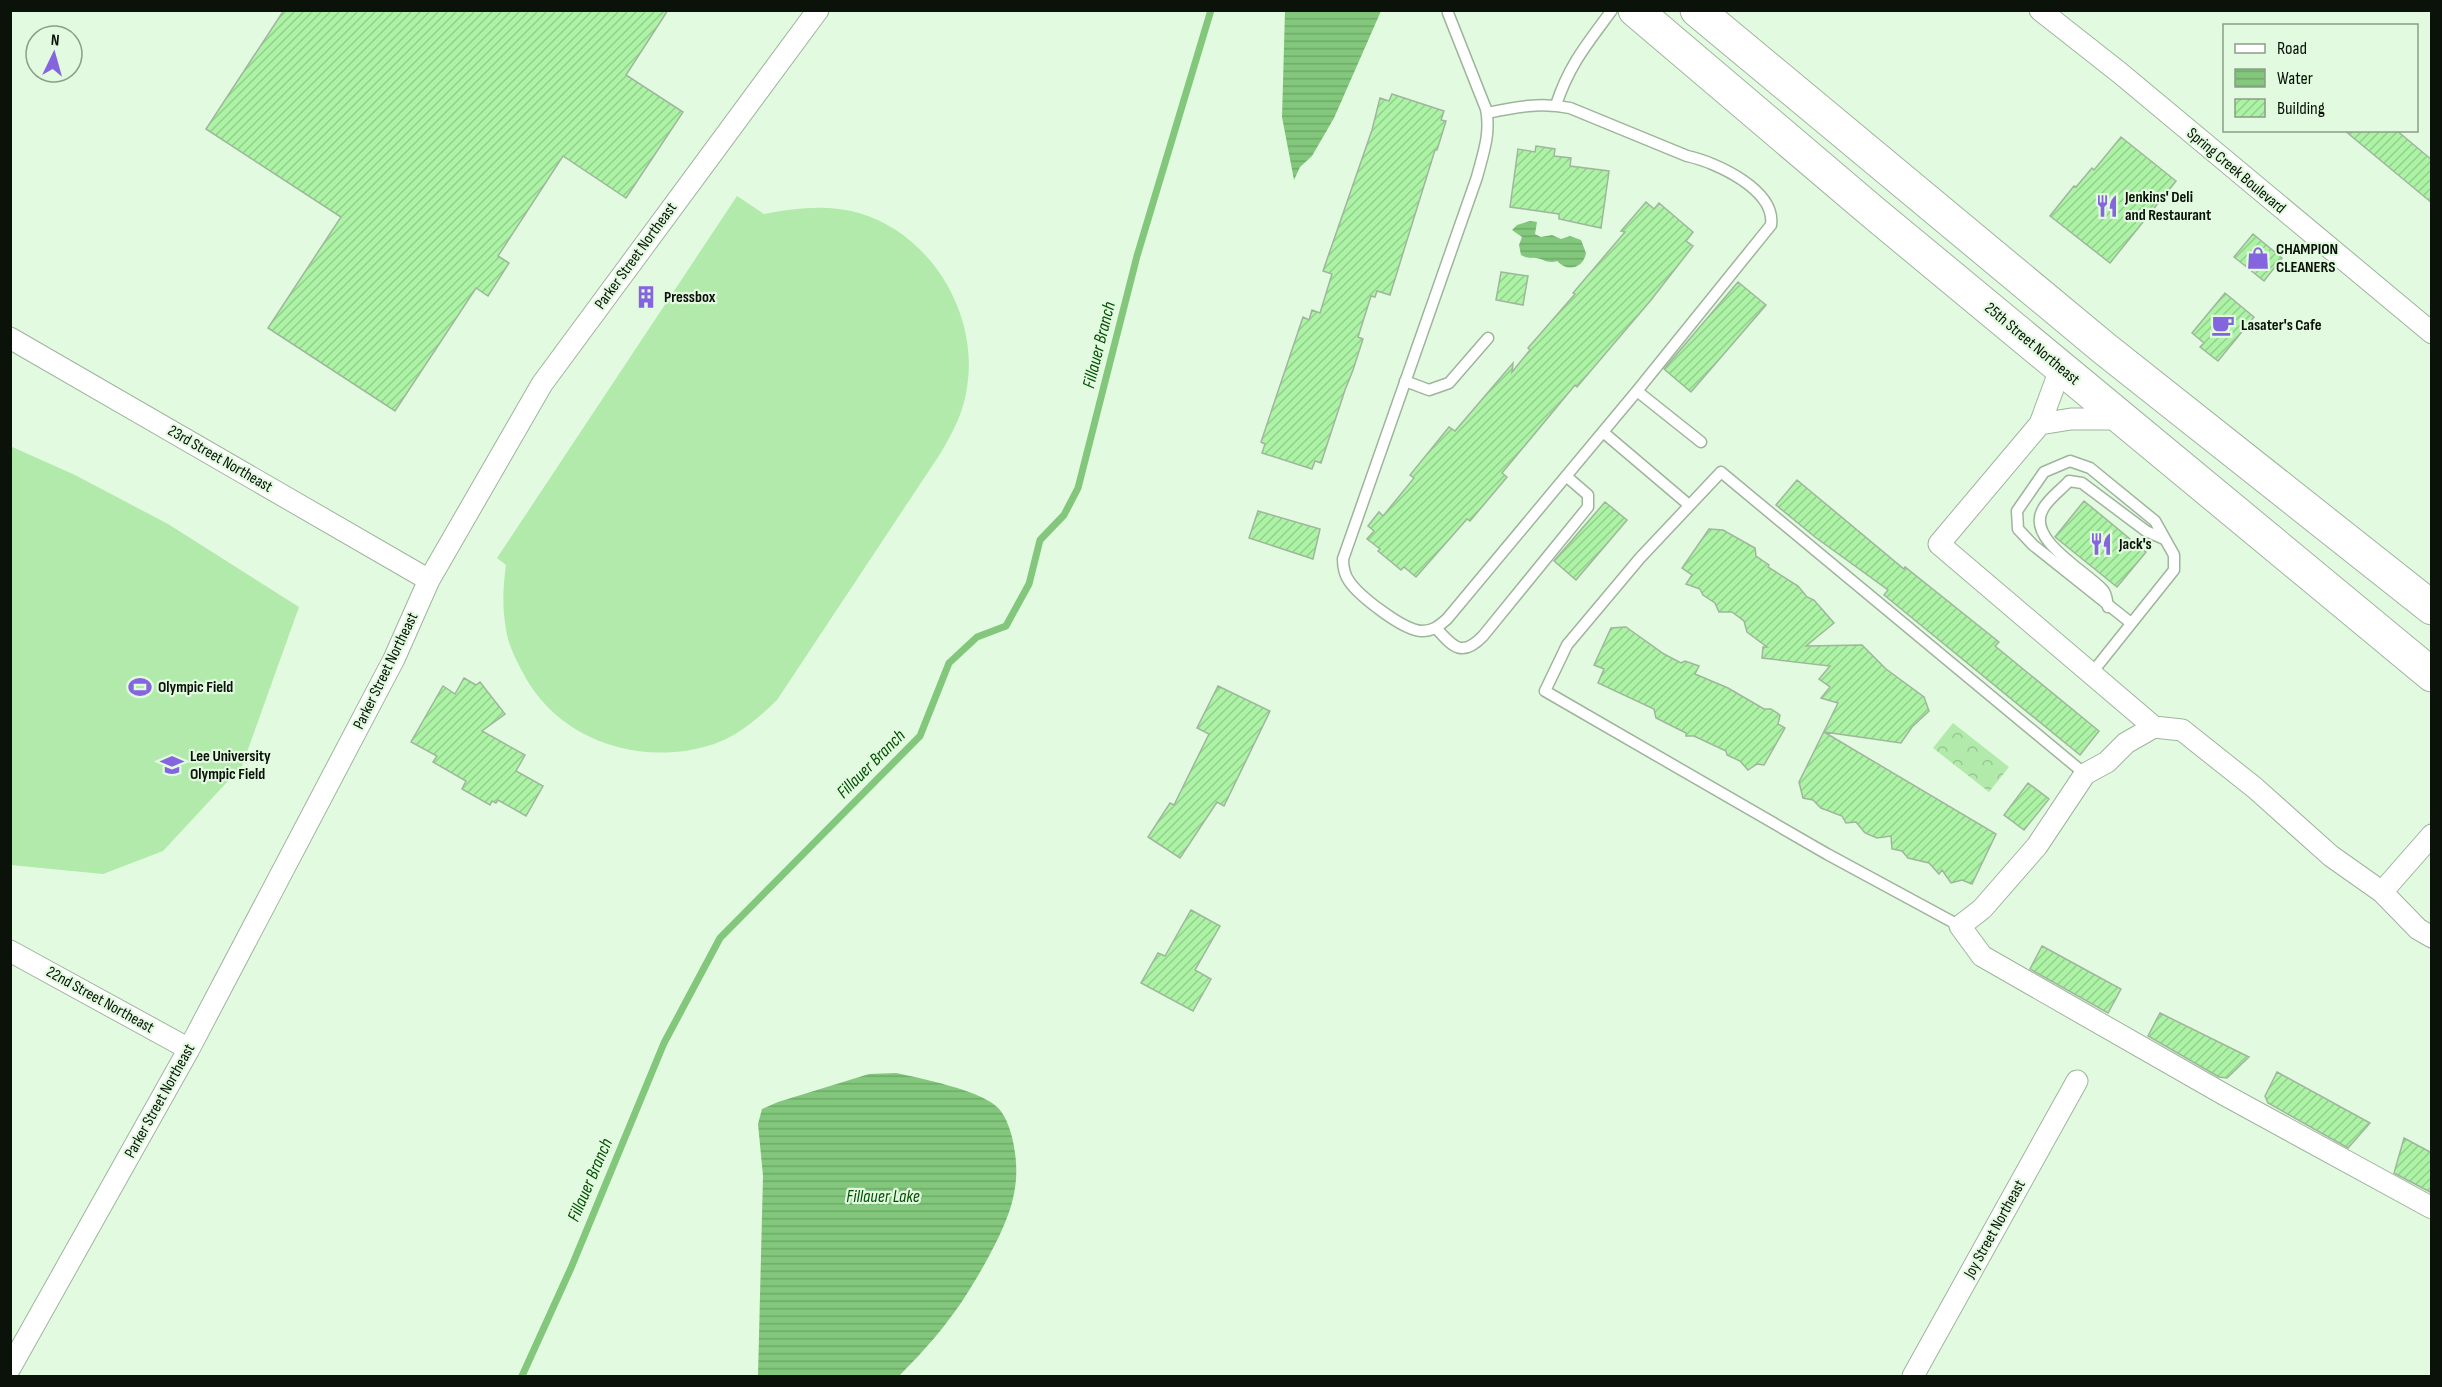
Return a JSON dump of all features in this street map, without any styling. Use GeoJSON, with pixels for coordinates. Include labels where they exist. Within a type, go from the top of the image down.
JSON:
{"type":"FeatureCollection","features":[{"type":"Feature","properties":{"kind":"highway","name":"25th Street Northeast"},"geometry":{"type":"LineString","coordinates":[[1635,10],[2432,675]]}},
{"type":"Feature","properties":{"kind":"highway"},"geometry":{"type":"LineString","coordinates":[[1697,10],[2105,349],[2432,608]]}},
{"type":"Feature","properties":{"kind":"street","name":"Parker Street Northeast"},"geometry":{"type":"LineString","coordinates":[[10,1368],[189,1049],[394,659],[429,580],[542,384],[818,10]]}},
{"type":"Feature","properties":{"kind":"street","name":"Spring Creek Boulevard"},"geometry":{"type":"LineString","coordinates":[[2040,10],[2432,333]]}},
{"type":"Feature","properties":{"kind":"street","name":"23rd Street Northeast"},"geometry":{"type":"LineString","coordinates":[[10,338],[429,580]]}},
{"type":"Feature","properties":{"kind":"street"},"geometry":{"type":"LineString","coordinates":[[2061,367],[2040,424],[1939,544],[2154,727],[2182,730],[2255,788],[2331,856],[2382,892],[2418,929],[2432,936]]}},
{"type":"Feature","properties":{"kind":"street"},"geometry":{"type":"LineString","coordinates":[[2040,424],[2071,419],[2123,419]]}},
{"type":"Feature","properties":{"kind":"street"},"geometry":{"type":"LineString","coordinates":[[2154,727],[2126,743],[2107,762],[2085,774],[2037,846],[1982,909],[1960,926],[1982,956],[2225,1095],[2432,1208]]}},
{"type":"Feature","properties":{"kind":"street"},"geometry":{"type":"LineString","coordinates":[[2382,892],[2432,835]]}},
{"type":"Feature","properties":{"kind":"street","name":"22nd Street Northeast"},"geometry":{"type":"LineString","coordinates":[[10,951],[189,1049]]}},
{"type":"Feature","properties":{"kind":"street","name":"Joy Street Northeast"},"geometry":{"type":"LineString","coordinates":[[1913,1377],[2077,1081]]}},
{"type":"Feature","properties":{"kind":"lane"},"geometry":{"type":"LineString","coordinates":[[1556,105],[1564,80],[1574,61],[1612,10]]}},
{"type":"Feature","properties":{"kind":"lane"},"geometry":{"type":"LineString","coordinates":[[1448,13],[1474,75],[1487,114],[1488,134],[1477,177],[1346,544],[1343,559],[1343,571],[1356,590],[1402,624],[1423,631],[1436,628],[1447,619],[1637,392],[1771,225],[1770,208],[1757,193],[1718,166],[1570,108],[1535,104],[1487,114]]}},
{"type":"Feature","properties":{"kind":"lane"},"geometry":{"type":"LineString","coordinates":[[1406,381],[1429,390],[1449,383],[1488,338]]}},
{"type":"Feature","properties":{"kind":"lane"},"geometry":{"type":"LineString","coordinates":[[1637,392],[1701,442]]}},
{"type":"Feature","properties":{"kind":"lane"},"geometry":{"type":"LineString","coordinates":[[1603,432],[1689,505]]}},
{"type":"Feature","properties":{"kind":"lane"},"geometry":{"type":"LineString","coordinates":[[2091,674],[2174,570],[2174,555],[2155,521],[2090,468],[2070,461],[2044,472],[2017,510],[2018,529],[2033,545],[2131,623]]}},
{"type":"Feature","properties":{"kind":"lane"},"geometry":{"type":"LineString","coordinates":[[1960,926],[1827,854],[1545,692],[1567,645],[1689,505],[1722,472],[2085,774]]}},
{"type":"Feature","properties":{"kind":"lane"},"geometry":{"type":"LineString","coordinates":[[1436,628],[1458,648],[1466,649],[1474,646],[1483,636],[1588,507],[1588,495],[1566,476]]}},
{"type":"Feature","properties":{"kind":"lane"},"geometry":{"type":"LineString","coordinates":[[2109,607],[2105,591],[2054,548],[2042,534],[2039,523],[2042,509],[2069,482],[2082,483],[2146,531],[2164,539]]}},
{"type":"Feature","properties":{"kind":"green space"},"geometry":{"type":"Polygon","coordinates":[[[737,196],[764,214],[812,208],[859,213],[885,224],[908,239],[928,258],[944,280],[957,305],[965,332],[969,359],[967,387],[957,422],[940,454],[777,700],[748,725],[714,744],[686,751],[658,753],[630,750],[604,743],[579,731],[556,715],[537,695],[519,666],[508,640],[503,605],[506,565],[497,558],[737,196]]]}},
{"type":"Feature","properties":{"kind":"green space","name":"Olympic Field"},"geometry":{"type":"Polygon","coordinates":[[[10,446],[75,475],[168,524],[299,607],[242,766],[163,851],[103,874],[11,865],[10,446]]]}},
{"type":"Feature","properties":{"kind":"green space"},"geometry":{"type":"Polygon","coordinates":[[[1953,723],[2009,767],[1989,792],[1933,748],[1953,723]]]}},
{"type":"Feature","properties":{"kind":"water"},"geometry":{"type":"Polygon","coordinates":[[[1285,11],[1381,11],[1334,118],[1312,156],[1300,167],[1294,180],[1282,117],[1285,11]]]}},
{"type":"Feature","properties":{"kind":"water"},"geometry":{"type":"Polygon","coordinates":[[[1530,221],[1537,222],[1535,234],[1541,237],[1552,235],[1561,239],[1570,236],[1581,240],[1586,253],[1582,263],[1570,268],[1557,261],[1548,262],[1521,255],[1519,245],[1522,237],[1512,230],[1517,225],[1530,221]]]}},
{"type":"Feature","properties":{"kind":"water","name":"Fillauer Lake"},"geometry":{"type":"Polygon","coordinates":[[[896,1073],[948,1085],[976,1095],[988,1100],[1003,1114],[1013,1142],[1016,1177],[1012,1204],[1002,1230],[979,1274],[959,1305],[938,1334],[899,1376],[758,1376],[763,1176],[758,1124],[762,1109],[869,1074],[896,1073]]]}},
{"type":"Feature","properties":{"kind":"building"},"geometry":{"type":"Polygon","coordinates":[[[284,10],[668,10],[626,75],[683,112],[626,198],[563,156],[498,256],[509,263],[488,296],[476,288],[395,411],[268,328],[341,217],[206,129],[284,10]]]}},
{"type":"Feature","properties":{"kind":"building"},"geometry":{"type":"Polygon","coordinates":[[[1392,94],[1444,111],[1441,120],[1446,121],[1390,295],[1377,291],[1375,297],[1371,296],[1358,337],[1363,339],[1353,370],[1321,463],[1315,461],[1312,469],[1262,453],[1265,444],[1261,442],[1303,317],[1309,320],[1312,310],[1320,313],[1332,274],[1323,271],[1372,130],[1380,98],[1389,101],[1392,94]]]}},
{"type":"Feature","properties":{"kind":"building"},"geometry":{"type":"Polygon","coordinates":[[[2346,132],[2398,132],[2432,160],[2432,203],[2346,132]]]}},
{"type":"Feature","properties":{"kind":"building","name":"Jenkins' Deli and Restaurant"},"geometry":{"type":"Polygon","coordinates":[[[2121,137],[2176,181],[2110,263],[2050,216],[2074,186],[2076,187],[2092,168],[2094,170],[2121,137]]]}},
{"type":"Feature","properties":{"kind":"building"},"geometry":{"type":"Polygon","coordinates":[[[1536,146],[1555,149],[1554,156],[1571,158],[1570,166],[1609,171],[1601,228],[1559,219],[1559,214],[1510,207],[1518,149],[1535,152],[1536,146]]]}},
{"type":"Feature","properties":{"kind":"building"},"geometry":{"type":"Polygon","coordinates":[[[1646,202],[1654,209],[1659,203],[1693,232],[1686,241],[1693,246],[1651,300],[1577,387],[1575,385],[1502,473],[1507,477],[1470,521],[1467,519],[1416,577],[1404,567],[1401,570],[1367,539],[1374,531],[1368,526],[1379,512],[1383,516],[1414,478],[1410,475],[1449,427],[1455,431],[1513,363],[1512,372],[1530,350],[1528,348],[1575,294],[1573,293],[1625,232],[1621,231],[1646,202]]]}},
{"type":"Feature","properties":{"kind":"building","name":"CHAMPION CLEANERS"},"geometry":{"type":"Polygon","coordinates":[[[2253,234],[2282,258],[2264,281],[2234,257],[2253,234]]]}},
{"type":"Feature","properties":{"kind":"building"},"geometry":{"type":"Polygon","coordinates":[[[1501,272],[1528,276],[1523,305],[1496,300],[1501,272]]]}},
{"type":"Feature","properties":{"kind":"building"},"geometry":{"type":"Polygon","coordinates":[[[1738,282],[1766,305],[1691,392],[1664,369],[1738,282]]]}},
{"type":"Feature","properties":{"kind":"building","name":"Lasater's Cafe"},"geometry":{"type":"Polygon","coordinates":[[[2225,293],[2254,317],[2218,361],[2200,347],[2204,343],[2192,333],[2225,293]]]}},
{"type":"Feature","properties":{"kind":"building"},"geometry":{"type":"Polygon","coordinates":[[[1797,480],[1904,569],[1905,567],[1999,642],[1995,646],[2099,731],[2080,755],[1884,595],[1888,590],[1815,537],[1776,505],[1797,480]]]}},
{"type":"Feature","properties":{"kind":"building","name":"Jack's"},"geometry":{"type":"Polygon","coordinates":[[[2084,501],[2146,552],[2117,587],[2055,537],[2084,501]]]}},
{"type":"Feature","properties":{"kind":"building"},"geometry":{"type":"Polygon","coordinates":[[[1605,502],[1627,520],[1576,580],[1554,561],[1605,502]]]}},
{"type":"Feature","properties":{"kind":"building"},"geometry":{"type":"Polygon","coordinates":[[[1258,511],[1320,529],[1313,559],[1249,538],[1258,511]]]}},
{"type":"Feature","properties":{"kind":"building"},"geometry":{"type":"Polygon","coordinates":[[[1709,529],[1723,530],[1755,548],[1756,556],[1769,565],[1768,567],[1798,586],[1834,623],[1806,646],[1862,645],[1886,669],[1924,697],[1929,711],[1912,727],[1901,743],[1824,732],[1996,834],[1972,884],[1962,880],[1951,883],[1942,870],[1939,874],[1929,863],[1908,858],[1902,851],[1892,849],[1891,836],[1877,838],[1865,833],[1856,822],[1846,823],[1842,816],[1821,808],[1813,800],[1803,798],[1799,782],[1838,703],[1821,698],[1830,687],[1819,679],[1830,666],[1762,658],[1763,647],[1767,647],[1747,632],[1744,621],[1732,612],[1719,612],[1715,603],[1703,595],[1700,589],[1686,584],[1692,575],[1682,568],[1709,529]]]}},
{"type":"Feature","properties":{"kind":"building"},"geometry":{"type":"Polygon","coordinates":[[[1626,627],[1664,654],[1681,663],[1685,661],[1699,666],[1695,674],[1780,715],[1778,724],[1785,728],[1764,765],[1757,764],[1748,770],[1740,761],[1727,755],[1726,751],[1694,736],[1686,736],[1686,733],[1656,718],[1654,709],[1598,683],[1604,669],[1594,665],[1611,628],[1626,627]]]}},
{"type":"Feature","properties":{"kind":"building"},"geometry":{"type":"Polygon","coordinates":[[[464,678],[476,685],[480,682],[505,714],[482,731],[525,755],[516,771],[543,786],[526,816],[498,800],[496,803],[492,801],[490,805],[462,789],[466,781],[433,762],[437,756],[411,742],[443,686],[455,694],[464,678]]]}},
{"type":"Feature","properties":{"kind":"building"},"geometry":{"type":"Polygon","coordinates":[[[1218,686],[1270,711],[1224,806],[1217,802],[1180,858],[1148,837],[1170,803],[1174,805],[1209,734],[1197,728],[1218,686]]]}},
{"type":"Feature","properties":{"kind":"building"},"geometry":{"type":"Polygon","coordinates":[[[2028,783],[2049,799],[2024,830],[2004,815],[2028,783]]]}},
{"type":"Feature","properties":{"kind":"building"},"geometry":{"type":"Polygon","coordinates":[[[1191,910],[1220,926],[1195,970],[1211,979],[1193,1011],[1141,983],[1158,953],[1165,956],[1191,910]]]}},
{"type":"Feature","properties":{"kind":"building"},"geometry":{"type":"Polygon","coordinates":[[[2042,946],[2121,989],[2108,1013],[2030,969],[2042,946]]]}},
{"type":"Feature","properties":{"kind":"building"},"geometry":{"type":"Polygon","coordinates":[[[2160,1013],[2249,1057],[2227,1078],[2219,1077],[2148,1036],[2160,1013]]]}},
{"type":"Feature","properties":{"kind":"building"},"geometry":{"type":"Polygon","coordinates":[[[2277,1072],[2370,1123],[2348,1148],[2268,1103],[2265,1096],[2277,1072]]]}},
{"type":"Feature","properties":{"kind":"building"},"geometry":{"type":"Polygon","coordinates":[[[2404,1138],[2432,1153],[2432,1193],[2394,1173],[2404,1138]]]}},
{"type":"Feature","properties":{"kind":"waterway","name":"Fillauer Branch"},"geometry":{"type":"LineString","coordinates":[[522,1376],[571,1268],[664,1043],[720,938],[920,736],[949,663],[977,637],[1006,626],[1029,584],[1040,540],[1064,515],[1078,488],[1137,256],[1211,10]]}},
{"type":"Feature","properties":{"kind":"place","name":"Jenkins' Deli and Restaurant"},"geometry":{"type":"Point","coordinates":[2107,206]}},
{"type":"Feature","properties":{"kind":"place","name":"CHAMPION CLEANERS"},"geometry":{"type":"Point","coordinates":[2258,258]}},
{"type":"Feature","properties":{"kind":"place","name":"Pressbox"},"geometry":{"type":"Point","coordinates":[646,297]}},
{"type":"Feature","properties":{"kind":"place","name":"Lasater's Cafe"},"geometry":{"type":"Point","coordinates":[2223,325]}},
{"type":"Feature","properties":{"kind":"place","name":"Jack's"},"geometry":{"type":"Point","coordinates":[2101,544]}},
{"type":"Feature","properties":{"kind":"place","name":"Olympic Field"},"geometry":{"type":"Point","coordinates":[140,687]}},
{"type":"Feature","properties":{"kind":"place","name":"Lee University Olympic Field"},"geometry":{"type":"Point","coordinates":[172,765]}}]}
